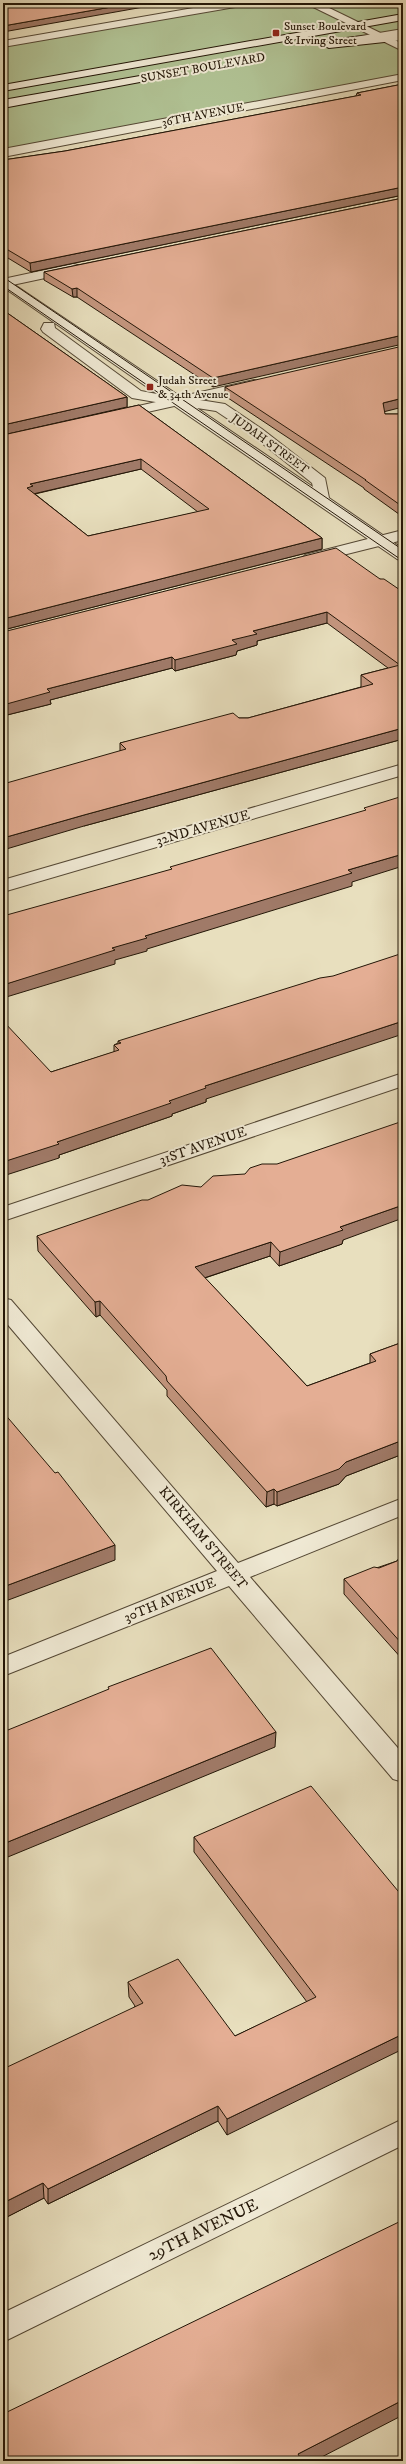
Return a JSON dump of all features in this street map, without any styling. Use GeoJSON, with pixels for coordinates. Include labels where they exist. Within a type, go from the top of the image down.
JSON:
{"type":"FeatureCollection","features":[{"type":"Feature","properties":{"kind":"street"},"geometry":{"type":"LineString","coordinates":[[3,44],[241,3]]}},
{"type":"Feature","properties":{"kind":"street"},"geometry":{"type":"LineString","coordinates":[[310,3],[403,48]]}},
{"type":"Feature","properties":{"kind":"street","name":"SUNSET BOULEVARD"},"geometry":{"type":"LineString","coordinates":[[3,88],[401,17]]}},
{"type":"Feature","properties":{"kind":"street"},"geometry":{"type":"LineString","coordinates":[[320,47],[403,32]]}},
{"type":"Feature","properties":{"kind":"street"},"geometry":{"type":"LineString","coordinates":[[381,37],[403,37]]}},
{"type":"Feature","properties":{"kind":"street","name":"SUNSET BOULEVARD"},"geometry":{"type":"LineString","coordinates":[[3,104],[165,75]]}},
{"type":"Feature","properties":{"kind":"street","name":"36TH AVENUE"},"geometry":{"type":"LineString","coordinates":[[3,153],[403,77]]}},
{"type":"Feature","properties":{"kind":"street"},"geometry":{"type":"LineString","coordinates":[[4,282],[86,266]]}},
{"type":"Feature","properties":{"kind":"street","name":"JUDAH STREET"},"geometry":{"type":"LineString","coordinates":[[4,282],[53,316],[48,329],[137,395],[177,401],[403,556]]}},
{"type":"Feature","properties":{"kind":"street"},"geometry":{"type":"LineString","coordinates":[[100,419],[271,380]]}},
{"type":"Feature","properties":{"kind":"street"},"geometry":{"type":"LineString","coordinates":[[295,562],[403,535]]}},
{"type":"Feature","properties":{"kind":"street","name":"32ND AVENUE"},"geometry":{"type":"LineString","coordinates":[[3,886],[403,769]]}},
{"type":"Feature","properties":{"kind":"street","name":"31ST AVENUE"},"geometry":{"type":"LineString","coordinates":[[3,1214],[403,1079]]}},
{"type":"Feature","properties":{"kind":"street","name":"KIRKHAM STREET"},"geometry":{"type":"LineString","coordinates":[[3,1305],[403,1772]]}},
{"type":"Feature","properties":{"kind":"street","name":"30TH AVENUE"},"geometry":{"type":"LineString","coordinates":[[3,1667],[403,1506]]}},
{"type":"Feature","properties":{"kind":"street","name":"29TH AVENUE"},"geometry":{"type":"LineString","coordinates":[[3,2328],[403,2131]]}},
{"type":"Feature","properties":{"kind":"green space"},"geometry":{"type":"Polygon","coordinates":[[[241,3],[403,3],[403,77],[3,153],[3,44],[241,3]]]}},
{"type":"Feature","properties":{"kind":"building"},"geometry":{"type":"Polygon","coordinates":[[[3,3],[134,3],[3,26],[3,3]]]}},
{"type":"Feature","properties":{"kind":"building"},"geometry":{"type":"Polygon","coordinates":[[[403,84],[403,187],[30,263],[3,247],[3,160],[65,151],[361,95],[357,93],[403,84]]]}},
{"type":"Feature","properties":{"kind":"building"},"geometry":{"type":"Polygon","coordinates":[[[403,198],[403,335],[213,378],[77,288],[72,289],[44,272],[403,198]]]}},
{"type":"Feature","properties":{"kind":"building"},"geometry":{"type":"Polygon","coordinates":[[[3,310],[127,397],[3,425],[3,310]]]}},
{"type":"Feature","properties":{"kind":"building"},"geometry":{"type":"Polygon","coordinates":[[[403,346],[403,398],[383,403],[385,414],[403,414],[403,507],[366,480],[225,387],[403,346]]]}},
{"type":"Feature","properties":{"kind":"building"},"geometry":{"type":"Polygon","coordinates":[[[139,405],[322,538],[3,619],[3,435],[139,405]],[[141,459],[30,484],[33,486],[27,488],[88,536],[209,509],[141,459]]]}},
{"type":"Feature","properties":{"kind":"building"},"geometry":{"type":"Polygon","coordinates":[[[336,548],[380,579],[384,579],[403,592],[403,728],[3,838],[3,784],[126,749],[120,743],[233,713],[239,718],[248,718],[373,684],[361,675],[400,665],[327,612],[253,631],[257,634],[232,640],[237,644],[175,660],[172,657],[47,689],[50,692],[3,705],[3,632],[336,548]]]}},
{"type":"Feature","properties":{"kind":"building"},"geometry":{"type":"Polygon","coordinates":[[[403,796],[403,854],[348,870],[352,873],[145,936],[147,938],[112,948],[115,950],[3,985],[3,916],[172,869],[170,867],[366,810],[364,808],[403,796]]]}},
{"type":"Feature","properties":{"kind":"building"},"geometry":{"type":"Polygon","coordinates":[[[403,953],[403,1021],[205,1086],[206,1088],[169,1101],[171,1103],[57,1142],[59,1144],[3,1162],[3,1021],[51,1072],[119,1050],[114,1045],[121,1043],[118,1041],[320,978],[333,976],[403,953]]]}},
{"type":"Feature","properties":{"kind":"building"},"geometry":{"type":"Polygon","coordinates":[[[403,1121],[403,1205],[340,1227],[343,1230],[280,1252],[271,1242],[195,1267],[307,1386],[376,1361],[370,1354],[403,1342],[403,1440],[346,1462],[339,1469],[277,1492],[274,1489],[267,1492],[167,1381],[166,1376],[100,1301],[95,1302],[37,1236],[142,1200],[148,1200],[182,1185],[201,1187],[213,1176],[245,1174],[250,1168],[262,1164],[277,1164],[403,1121]]]}},
{"type":"Feature","properties":{"kind":"building"},"geometry":{"type":"Polygon","coordinates":[[[3,1412],[55,1473],[58,1472],[115,1545],[3,1587],[3,1412]]]}},
{"type":"Feature","properties":{"kind":"building"},"geometry":{"type":"Polygon","coordinates":[[[403,1554],[403,1645],[344,1579],[374,1567],[379,1568],[397,1561],[403,1554]]]}},
{"type":"Feature","properties":{"kind":"building"},"geometry":{"type":"Polygon","coordinates":[[[211,1648],[276,1732],[3,1844],[3,1732],[109,1689],[108,1687],[211,1648]]]}},
{"type":"Feature","properties":{"kind":"building"},"geometry":{"type":"Polygon","coordinates":[[[311,1786],[403,1897],[403,2034],[227,2119],[218,2106],[48,2189],[43,2183],[3,2203],[3,2069],[143,2003],[128,1982],[178,1959],[235,2036],[316,1997],[194,1837],[311,1786]]]}},
{"type":"Feature","properties":{"kind":"building"},"geometry":{"type":"Polygon","coordinates":[[[403,2220],[403,2400],[298,2454],[302,2461],[3,2461],[3,2414],[403,2220]]]}},
{"type":"Feature","properties":{"kind":"tram line"},"geometry":{"type":"LineString","coordinates":[[3,277],[403,550]]}},
{"type":"Feature","properties":{"kind":"tram line"},"geometry":{"type":"LineString","coordinates":[[3,286],[403,561]]}},
{"type":"Feature","properties":{"kind":"place","name":"Sunset Boulevard & Irving Street"},"geometry":{"type":"Point","coordinates":[276,33]}},
{"type":"Feature","properties":{"kind":"place","name":"Judah Street & 34th Avenue"},"geometry":{"type":"Point","coordinates":[150,387]}}]}
